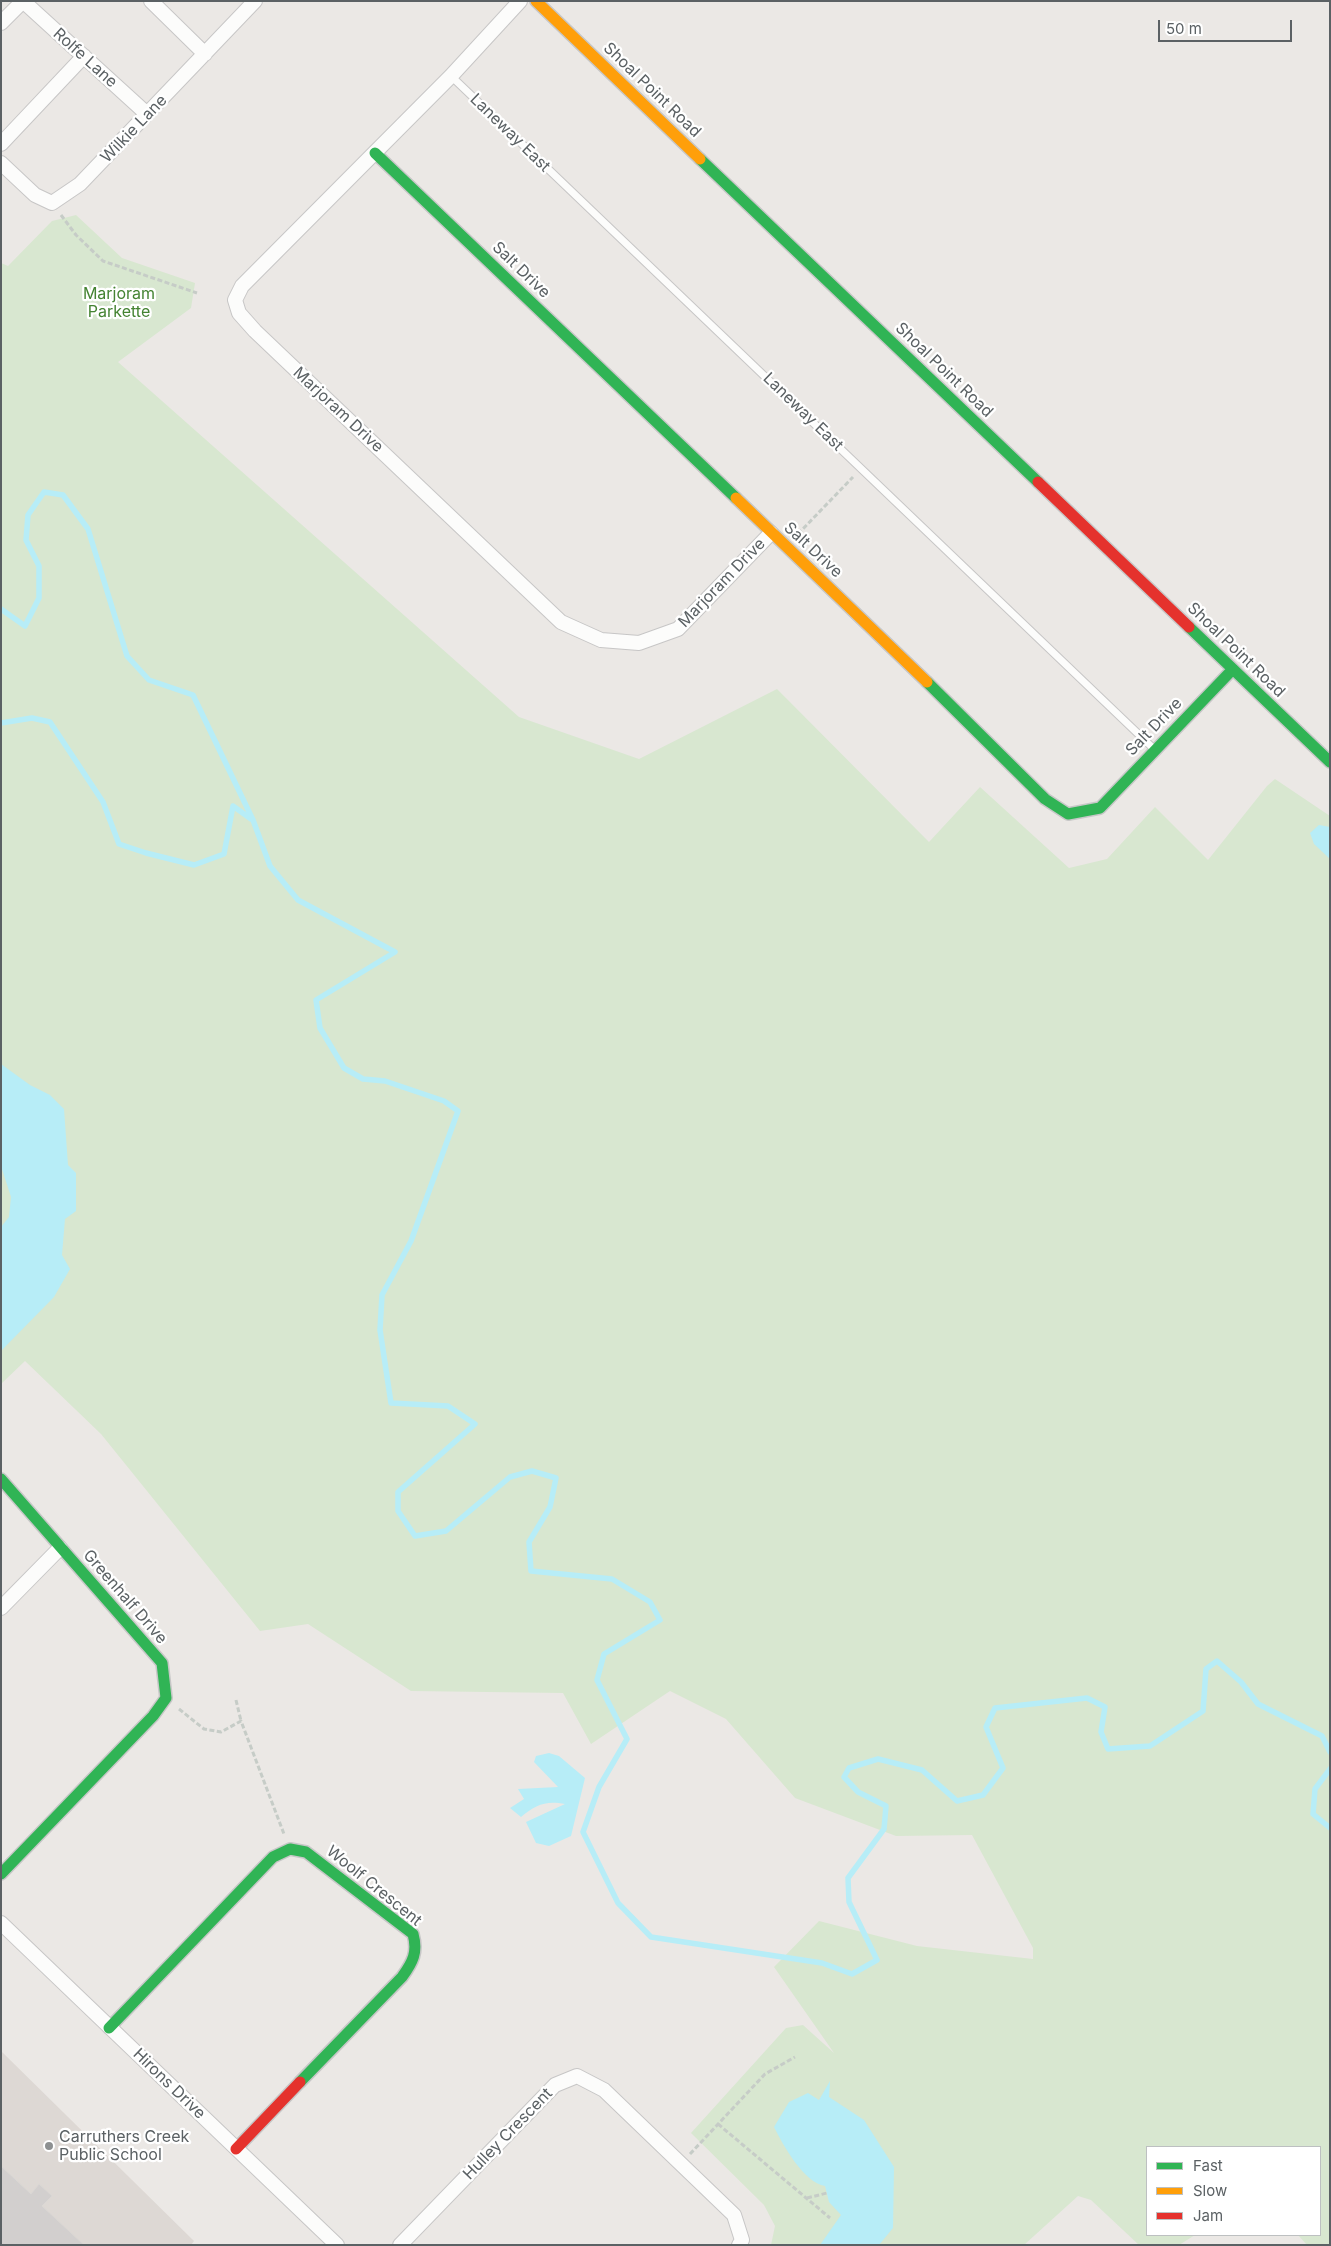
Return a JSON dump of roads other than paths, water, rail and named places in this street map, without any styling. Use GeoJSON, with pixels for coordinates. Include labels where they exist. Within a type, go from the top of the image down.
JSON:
{"type":"FeatureCollection","features":[{"type":"Feature","properties":{"kind":"street"},"geometry":{"type":"LineString","coordinates":[[1,23],[23,1]]}},
{"type":"Feature","properties":{"kind":"street","name":"Rolfe Lane"},"geometry":{"type":"LineString","coordinates":[[23,1],[147,114]]}},
{"type":"Feature","properties":{"kind":"street"},"geometry":{"type":"LineString","coordinates":[[151,1],[206,54]]}},
{"type":"Feature","properties":{"kind":"street","name":"Wilkie Lane"},"geometry":{"type":"LineString","coordinates":[[1,163],[35,195],[52,203],[80,184],[255,1]]}},
{"type":"Feature","properties":{"kind":"street","name":"Marjoram Drive"},"geometry":{"type":"LineString","coordinates":[[520,1],[451,76],[242,286],[235,300],[239,313],[255,331],[561,622],[601,640],[639,643],[678,629],[771,532]]}},
{"type":"Feature","properties":{"kind":"street","name":"Shoal Point Road"},"geometry":{"type":"LineString","coordinates":[[536,1],[1330,762]]}},
{"type":"Feature","properties":{"kind":"street"},"geometry":{"type":"LineString","coordinates":[[1,144],[84,56]]}},
{"type":"Feature","properties":{"kind":"street","name":"Salt Drive"},"geometry":{"type":"LineString","coordinates":[[375,153],[894,649],[1045,799],[1068,814],[1100,808],[1154,749],[1233,669]]}},
{"type":"Feature","properties":{"kind":"street","name":"Greenhalf Drive"},"geometry":{"type":"LineString","coordinates":[[1,1479],[162,1663],[166,1698],[154,1716],[1,1874]]}},
{"type":"Feature","properties":{"kind":"street"},"geometry":{"type":"LineString","coordinates":[[1,1608],[60,1548]]}},
{"type":"Feature","properties":{"kind":"street","name":"Woolf Crescent"},"geometry":{"type":"LineString","coordinates":[[109,2028],[273,1858],[290,1849],[306,1852],[413,1934],[418,1948],[414,1961],[402,1977],[236,2149]]}},
{"type":"Feature","properties":{"kind":"street","name":"Hirons Drive"},"geometry":{"type":"LineString","coordinates":[[1,1923],[337,2245]]}},
{"type":"Feature","properties":{"kind":"street","name":"Hulley Crescent"},"geometry":{"type":"LineString","coordinates":[[400,2245],[555,2085],[577,2076],[604,2090],[734,2214],[742,2240],[739,2245]]}},
{"type":"Feature","properties":{"kind":"lane","name":"Laneway East"},"geometry":{"type":"LineString","coordinates":[[451,76],[1154,749]]}},
{"type":"Feature","properties":{"kind":"water"},"geometry":{"type":"Polygon","coordinates":[[[1319,825],[1330,827],[1330,859],[1314,844],[1310,833],[1319,825]]]}},
{"type":"Feature","properties":{"kind":"water"},"geometry":{"type":"Polygon","coordinates":[[[1,1064],[30,1085],[50,1095],[64,1109],[68,1165],[76,1173],[76,1211],[65,1219],[62,1255],[70,1269],[54,1297],[1,1351],[1,1227],[9,1217],[11,1197],[1,1166],[1,1064]]]}},
{"type":"Feature","properties":{"kind":"water"},"geometry":{"type":"Polygon","coordinates":[[[549,1753],[559,1756],[585,1778],[571,1836],[549,1846],[536,1843],[526,1822],[565,1804],[546,1803],[531,1809],[521,1817],[510,1808],[524,1799],[518,1789],[558,1787],[534,1762],[536,1756],[549,1753]]]}},
{"type":"Feature","properties":{"kind":"water"},"geometry":{"type":"Polygon","coordinates":[[[830,2081],[829,2097],[864,2120],[894,2167],[893,2228],[879,2245],[820,2245],[841,2215],[829,2202],[825,2186],[809,2178],[802,2171],[774,2127],[789,2102],[808,2093],[819,2100],[830,2081]]]}},
{"type":"Feature","properties":{"kind":"waterway"},"geometry":{"type":"LineString","coordinates":[[1,609],[25,626],[39,598],[39,566],[26,540],[28,515],[44,492],[63,495],[88,529],[127,656],[149,680],[193,695],[253,820],[270,866],[298,900],[395,952],[316,1000],[320,1028],[344,1068],[363,1079],[385,1081],[444,1101],[458,1111],[411,1241],[382,1295],[380,1330],[391,1403],[448,1406],[475,1424],[398,1492],[398,1511],[415,1536],[446,1531],[510,1477],[532,1471],[556,1478],[550,1507],[529,1542],[531,1571],[612,1579],[650,1602],[660,1620],[604,1654],[597,1680],[627,1739],[599,1787],[583,1832],[618,1903],[651,1937],[822,1963],[852,1974],[877,1960],[849,1902],[848,1878],[884,1829],[886,1806],[858,1792],[844,1777],[849,1768],[878,1759],[922,1770],[957,1801],[983,1795],[1003,1768],[986,1727],[995,1708],[1087,1698],[1105,1707],[1101,1732],[1108,1749],[1150,1746],[1203,1711],[1206,1669],[1217,1661],[1241,1682],[1258,1704],[1322,1736],[1330,1752]]}},
{"type":"Feature","properties":{"kind":"waterway"},"geometry":{"type":"LineString","coordinates":[[1,723],[32,718],[50,722],[103,802],[119,844],[194,865],[224,854],[233,806],[251,819]]}},
{"type":"Feature","properties":{"kind":"waterway"},"geometry":{"type":"LineString","coordinates":[[1330,1769],[1315,1789],[1313,1814],[1330,1828]]}},
{"type":"Feature","properties":{"kind":"place","name":"Carruthers Creek Public School"},"geometry":{"type":"Point","coordinates":[49,2146]}},
{"type":"Feature","properties":{"kind":"park label","name":"Marjoram Parkette"},"geometry":{"type":"Point","coordinates":[119,303]}}]}
